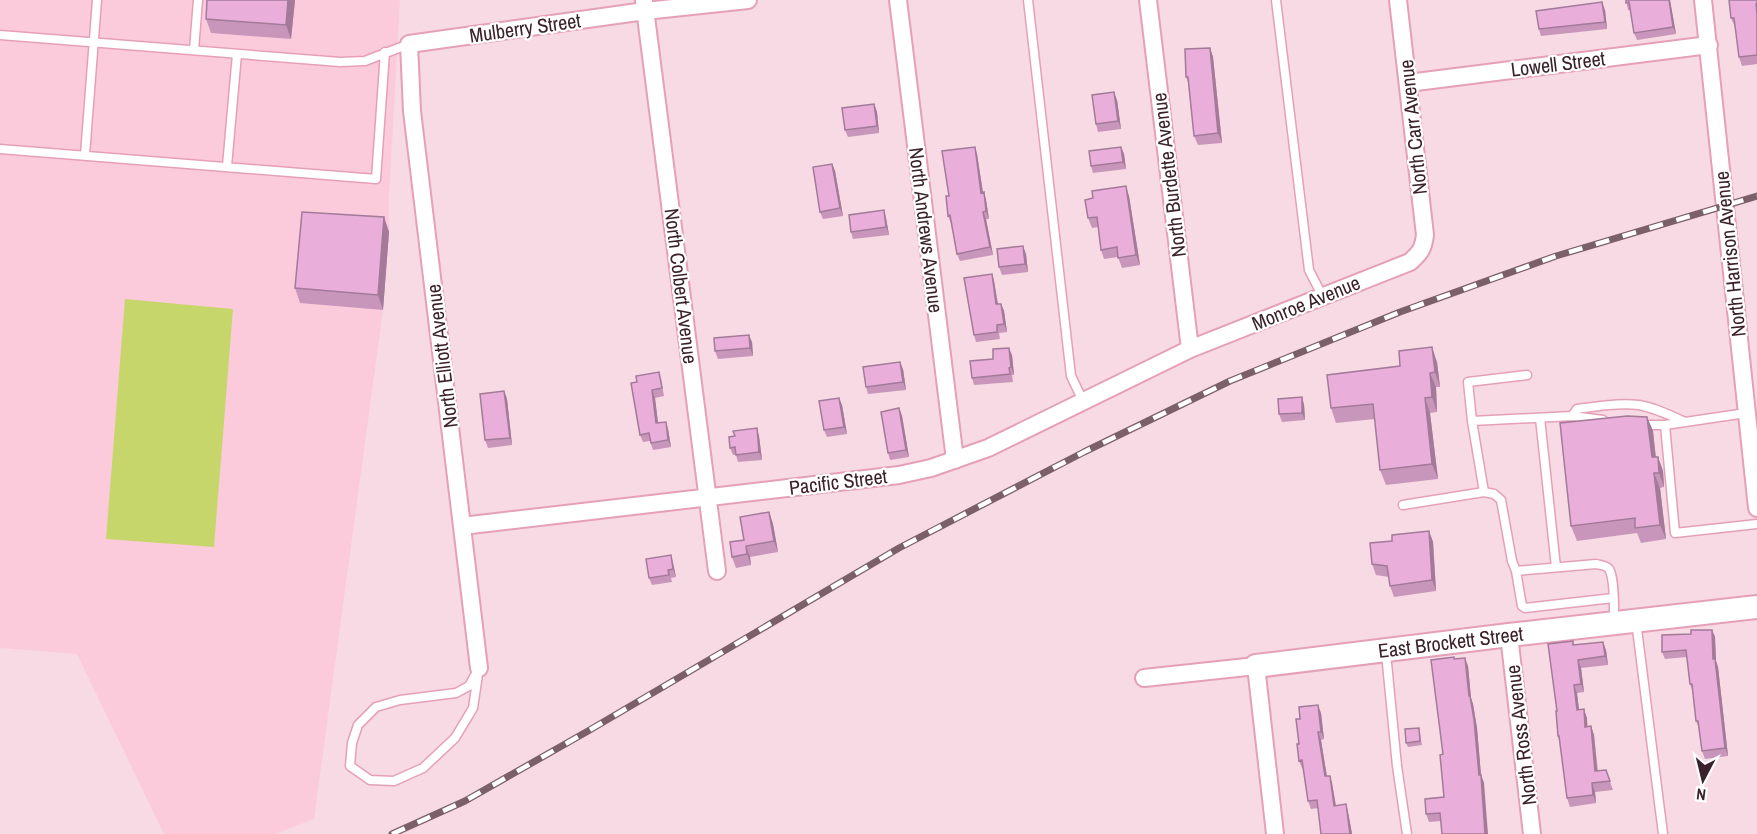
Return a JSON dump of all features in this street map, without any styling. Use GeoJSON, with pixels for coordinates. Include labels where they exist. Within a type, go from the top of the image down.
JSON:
{"type":"FeatureCollection","features":[{"type":"Feature","properties":{"kind":"street","name":"Mulberry Street"},"geometry":{"type":"LineString","coordinates":[[409,44],[645,6],[748,0]]}},
{"type":"Feature","properties":{"kind":"street","name":"North Andrews Avenue"},"geometry":{"type":"LineString","coordinates":[[897,0],[955,460]]}},
{"type":"Feature","properties":{"kind":"street","name":"North Burdette Avenue"},"geometry":{"type":"LineString","coordinates":[[1148,0],[1190,350]]}},
{"type":"Feature","properties":{"kind":"street","name":"North Carr Avenue"},"geometry":{"type":"LineString","coordinates":[[1398,0],[1425,235],[1420,253]]}},
{"type":"Feature","properties":{"kind":"street","name":"North Harrison Avenue"},"geometry":{"type":"LineString","coordinates":[[1703,0],[1749,367],[1746,413],[1757,508]]}},
{"type":"Feature","properties":{"kind":"street","name":"North Colbert Avenue"},"geometry":{"type":"LineString","coordinates":[[645,6],[717,571]]}},
{"type":"Feature","properties":{"kind":"street","name":"North Elliott Avenue"},"geometry":{"type":"LineString","coordinates":[[409,44],[412,111],[479,668]]}},
{"type":"Feature","properties":{"kind":"street","name":"Lowell Street"},"geometry":{"type":"LineString","coordinates":[[1408,83],[1709,45]]}},
{"type":"Feature","properties":{"kind":"street","name":"Monroe Avenue"},"geometry":{"type":"LineString","coordinates":[[1190,350],[1410,262],[1420,253]]}},
{"type":"Feature","properties":{"kind":"street","name":"Pacific Street"},"geometry":{"type":"LineString","coordinates":[[462,526],[899,475],[955,460],[988,448],[1190,350]]}},
{"type":"Feature","properties":{"kind":"street","name":"East Brockett Street"},"geometry":{"type":"LineString","coordinates":[[1144,678],[1757,608]]}},
{"type":"Feature","properties":{"kind":"street","name":"North Ross Avenue"},"geometry":{"type":"LineString","coordinates":[[1509,635],[1532,834]]}},
{"type":"Feature","properties":{"kind":"street"},"geometry":{"type":"LineString","coordinates":[[1256,666],[1275,834]]}},
{"type":"Feature","properties":{"kind":"lane"},"geometry":{"type":"LineString","coordinates":[[85,155],[97,0]]}},
{"type":"Feature","properties":{"kind":"lane"},"geometry":{"type":"LineString","coordinates":[[194,50],[198,0]]}},
{"type":"Feature","properties":{"kind":"lane"},"geometry":{"type":"LineString","coordinates":[[1028,0],[1071,376],[1083,401]]}},
{"type":"Feature","properties":{"kind":"lane"},"geometry":{"type":"LineString","coordinates":[[1276,0],[1309,270],[1323,297]]}},
{"type":"Feature","properties":{"kind":"lane"},"geometry":{"type":"LineString","coordinates":[[0,35],[340,62],[365,60],[409,44]]}},
{"type":"Feature","properties":{"kind":"lane"},"geometry":{"type":"LineString","coordinates":[[0,149],[376,179],[385,52]]}},
{"type":"Feature","properties":{"kind":"lane"},"geometry":{"type":"LineString","coordinates":[[227,166],[237,54]]}},
{"type":"Feature","properties":{"kind":"lane"},"geometry":{"type":"LineString","coordinates":[[1484,492],[1468,382],[1527,375]]}},
{"type":"Feature","properties":{"kind":"lane"},"geometry":{"type":"LineString","coordinates":[[1572,416],[1577,409],[1611,405],[1640,405],[1659,410],[1685,422]]}},
{"type":"Feature","properties":{"kind":"lane"},"geometry":{"type":"LineString","coordinates":[[1631,424],[1665,425],[1746,413]]}},
{"type":"Feature","properties":{"kind":"lane"},"geometry":{"type":"LineString","coordinates":[[1472,421],[1572,416],[1613,422]]}},
{"type":"Feature","properties":{"kind":"lane"},"geometry":{"type":"LineString","coordinates":[[1540,418],[1556,567]]}},
{"type":"Feature","properties":{"kind":"lane"},"geometry":{"type":"LineString","coordinates":[[1665,425],[1675,533],[1757,524]]}},
{"type":"Feature","properties":{"kind":"lane"},"geometry":{"type":"LineString","coordinates":[[1403,505],[1484,492],[1494,494],[1501,500],[1522,606],[1525,608],[1613,598]]}},
{"type":"Feature","properties":{"kind":"lane"},"geometry":{"type":"LineString","coordinates":[[1516,571],[1596,564],[1606,566],[1610,570],[1614,623]]}},
{"type":"Feature","properties":{"kind":"lane"},"geometry":{"type":"LineString","coordinates":[[1636,621],[1663,834]]}},
{"type":"Feature","properties":{"kind":"lane"},"geometry":{"type":"LineString","coordinates":[[1386,650],[1397,766],[1407,834]]}},
{"type":"Feature","properties":{"kind":"lane"},"geometry":{"type":"LineString","coordinates":[[479,668],[473,708],[455,738],[423,768],[394,782],[370,780],[350,766],[352,743],[358,725],[376,707],[400,700],[456,693],[469,686],[479,668]]}},
{"type":"Feature","properties":{"kind":"shaded area"},"geometry":{"type":"Polygon","coordinates":[[[0,0],[400,0],[383,310],[314,819],[275,834],[164,834],[77,654],[0,648],[0,0]]]}},
{"type":"Feature","properties":{"kind":"green space"},"geometry":{"type":"Polygon","coordinates":[[[125,299],[233,309],[214,547],[106,539],[125,299]]]}},
{"type":"Feature","properties":{"kind":"building"},"geometry":{"type":"Polygon","coordinates":[[[207,0],[288,0],[286,25],[206,19],[207,0]]]}},
{"type":"Feature","properties":{"kind":"building"},"geometry":{"type":"Polygon","coordinates":[[[1626,0],[1669,0],[1673,27],[1634,33],[1629,2],[1626,3],[1626,0]]]}},
{"type":"Feature","properties":{"kind":"building"},"geometry":{"type":"Polygon","coordinates":[[[1729,0],[1757,0],[1757,55],[1739,57],[1734,18],[1731,18],[1729,0]]]}},
{"type":"Feature","properties":{"kind":"building"},"geometry":{"type":"Polygon","coordinates":[[[1602,2],[1605,22],[1539,29],[1536,11],[1602,2]]]}},
{"type":"Feature","properties":{"kind":"building"},"geometry":{"type":"Polygon","coordinates":[[[1210,48],[1218,133],[1194,136],[1188,77],[1186,77],[1185,49],[1210,48]]]}},
{"type":"Feature","properties":{"kind":"building"},"geometry":{"type":"Polygon","coordinates":[[[1114,92],[1118,121],[1096,124],[1092,95],[1114,92]]]}},
{"type":"Feature","properties":{"kind":"building"},"geometry":{"type":"Polygon","coordinates":[[[874,104],[877,126],[845,130],[842,108],[874,104]]]}},
{"type":"Feature","properties":{"kind":"building"},"geometry":{"type":"Polygon","coordinates":[[[975,147],[981,193],[984,192],[986,211],[983,212],[990,247],[957,254],[950,215],[948,216],[946,196],[949,196],[942,151],[975,147]]]}},
{"type":"Feature","properties":{"kind":"building"},"geometry":{"type":"Polygon","coordinates":[[[1121,147],[1123,162],[1091,166],[1089,151],[1121,147]]]}},
{"type":"Feature","properties":{"kind":"building"},"geometry":{"type":"Polygon","coordinates":[[[832,164],[840,208],[820,212],[813,167],[832,164]]]}},
{"type":"Feature","properties":{"kind":"building"},"geometry":{"type":"Polygon","coordinates":[[[1126,186],[1136,255],[1118,258],[1117,247],[1101,250],[1097,217],[1088,218],[1085,200],[1093,198],[1092,191],[1126,186]]]}},
{"type":"Feature","properties":{"kind":"building"},"geometry":{"type":"Polygon","coordinates":[[[884,210],[886,227],[851,232],[849,215],[884,210]]]}},
{"type":"Feature","properties":{"kind":"building"},"geometry":{"type":"Polygon","coordinates":[[[302,212],[384,217],[378,295],[295,288],[302,212]]]}},
{"type":"Feature","properties":{"kind":"building"},"geometry":{"type":"Polygon","coordinates":[[[1023,246],[1025,264],[999,267],[997,249],[1023,246]]]}},
{"type":"Feature","properties":{"kind":"building"},"geometry":{"type":"Polygon","coordinates":[[[992,274],[996,304],[1001,304],[1004,324],[997,325],[997,332],[974,335],[964,278],[992,274]]]}},
{"type":"Feature","properties":{"kind":"building"},"geometry":{"type":"Polygon","coordinates":[[[749,335],[750,348],[715,351],[714,338],[749,335]]]}},
{"type":"Feature","properties":{"kind":"building"},"geometry":{"type":"Polygon","coordinates":[[[1432,347],[1435,372],[1430,373],[1432,397],[1425,398],[1432,464],[1380,470],[1373,404],[1331,408],[1327,375],[1400,366],[1399,351],[1432,347]]]}},
{"type":"Feature","properties":{"kind":"building"},"geometry":{"type":"Polygon","coordinates":[[[1009,348],[1010,374],[972,378],[970,361],[993,359],[993,349],[1009,348]]]}},
{"type":"Feature","properties":{"kind":"building"},"geometry":{"type":"Polygon","coordinates":[[[900,362],[903,382],[866,387],[863,367],[900,362]]]}},
{"type":"Feature","properties":{"kind":"building"},"geometry":{"type":"Polygon","coordinates":[[[659,372],[662,388],[652,390],[656,423],[666,422],[668,440],[651,443],[649,433],[640,435],[631,383],[637,382],[636,376],[659,372]]]}},
{"type":"Feature","properties":{"kind":"building"},"geometry":{"type":"Polygon","coordinates":[[[504,391],[510,438],[485,440],[480,394],[504,391]]]}},
{"type":"Feature","properties":{"kind":"building"},"geometry":{"type":"Polygon","coordinates":[[[1302,397],[1302,413],[1279,414],[1278,399],[1302,397]]]}},
{"type":"Feature","properties":{"kind":"building"},"geometry":{"type":"Polygon","coordinates":[[[839,398],[844,427],[824,430],[819,401],[839,398]]]}},
{"type":"Feature","properties":{"kind":"building"},"geometry":{"type":"Polygon","coordinates":[[[899,408],[906,450],[888,453],[881,412],[899,408]]]}},
{"type":"Feature","properties":{"kind":"building"},"geometry":{"type":"Polygon","coordinates":[[[1627,416],[1647,417],[1652,457],[1658,457],[1659,473],[1654,473],[1660,525],[1635,528],[1635,518],[1571,526],[1560,423],[1627,416]]]}},
{"type":"Feature","properties":{"kind":"building"},"geometry":{"type":"Polygon","coordinates":[[[757,428],[759,452],[736,455],[735,447],[730,448],[729,437],[735,436],[733,431],[757,428]]]}},
{"type":"Feature","properties":{"kind":"building"},"geometry":{"type":"Polygon","coordinates":[[[769,512],[774,541],[746,546],[747,554],[732,557],[730,542],[744,540],[740,517],[769,512]]]}},
{"type":"Feature","properties":{"kind":"building"},"geometry":{"type":"Polygon","coordinates":[[[1429,531],[1432,580],[1390,586],[1387,566],[1372,564],[1370,543],[1392,541],[1392,535],[1429,531]]]}},
{"type":"Feature","properties":{"kind":"building"},"geometry":{"type":"Polygon","coordinates":[[[671,555],[673,569],[668,570],[669,575],[649,578],[646,559],[671,555]]]}},
{"type":"Feature","properties":{"kind":"building"},"geometry":{"type":"Polygon","coordinates":[[[1691,630],[1712,630],[1713,659],[1715,659],[1725,748],[1702,751],[1686,650],[1662,652],[1662,635],[1691,634],[1691,630]]]}},
{"type":"Feature","properties":{"kind":"building"},"geometry":{"type":"Polygon","coordinates":[[[1573,641],[1573,645],[1603,642],[1605,656],[1578,660],[1581,684],[1574,685],[1577,710],[1584,709],[1585,727],[1591,726],[1595,771],[1606,770],[1610,781],[1592,783],[1593,795],[1567,798],[1548,644],[1573,641]]]}},
{"type":"Feature","properties":{"kind":"building"},"geometry":{"type":"Polygon","coordinates":[[[1454,657],[1454,659],[1465,658],[1479,775],[1481,775],[1485,834],[1442,834],[1440,813],[1426,814],[1425,799],[1444,797],[1440,755],[1443,754],[1431,660],[1454,657]]]}},
{"type":"Feature","properties":{"kind":"building"},"geometry":{"type":"Polygon","coordinates":[[[1318,705],[1321,732],[1318,732],[1325,776],[1330,776],[1334,806],[1346,804],[1350,834],[1321,834],[1317,800],[1308,801],[1302,760],[1299,761],[1296,719],[1300,719],[1299,707],[1318,705]]]}},
{"type":"Feature","properties":{"kind":"building"},"geometry":{"type":"Polygon","coordinates":[[[1419,728],[1420,741],[1406,743],[1405,729],[1419,728]]]}},
{"type":"Feature","properties":{"kind":"railway"},"geometry":{"type":"LineString","coordinates":[[392,834],[465,801],[899,548],[1084,452],[1230,381],[1400,312],[1556,256],[1757,196]]}}]}
